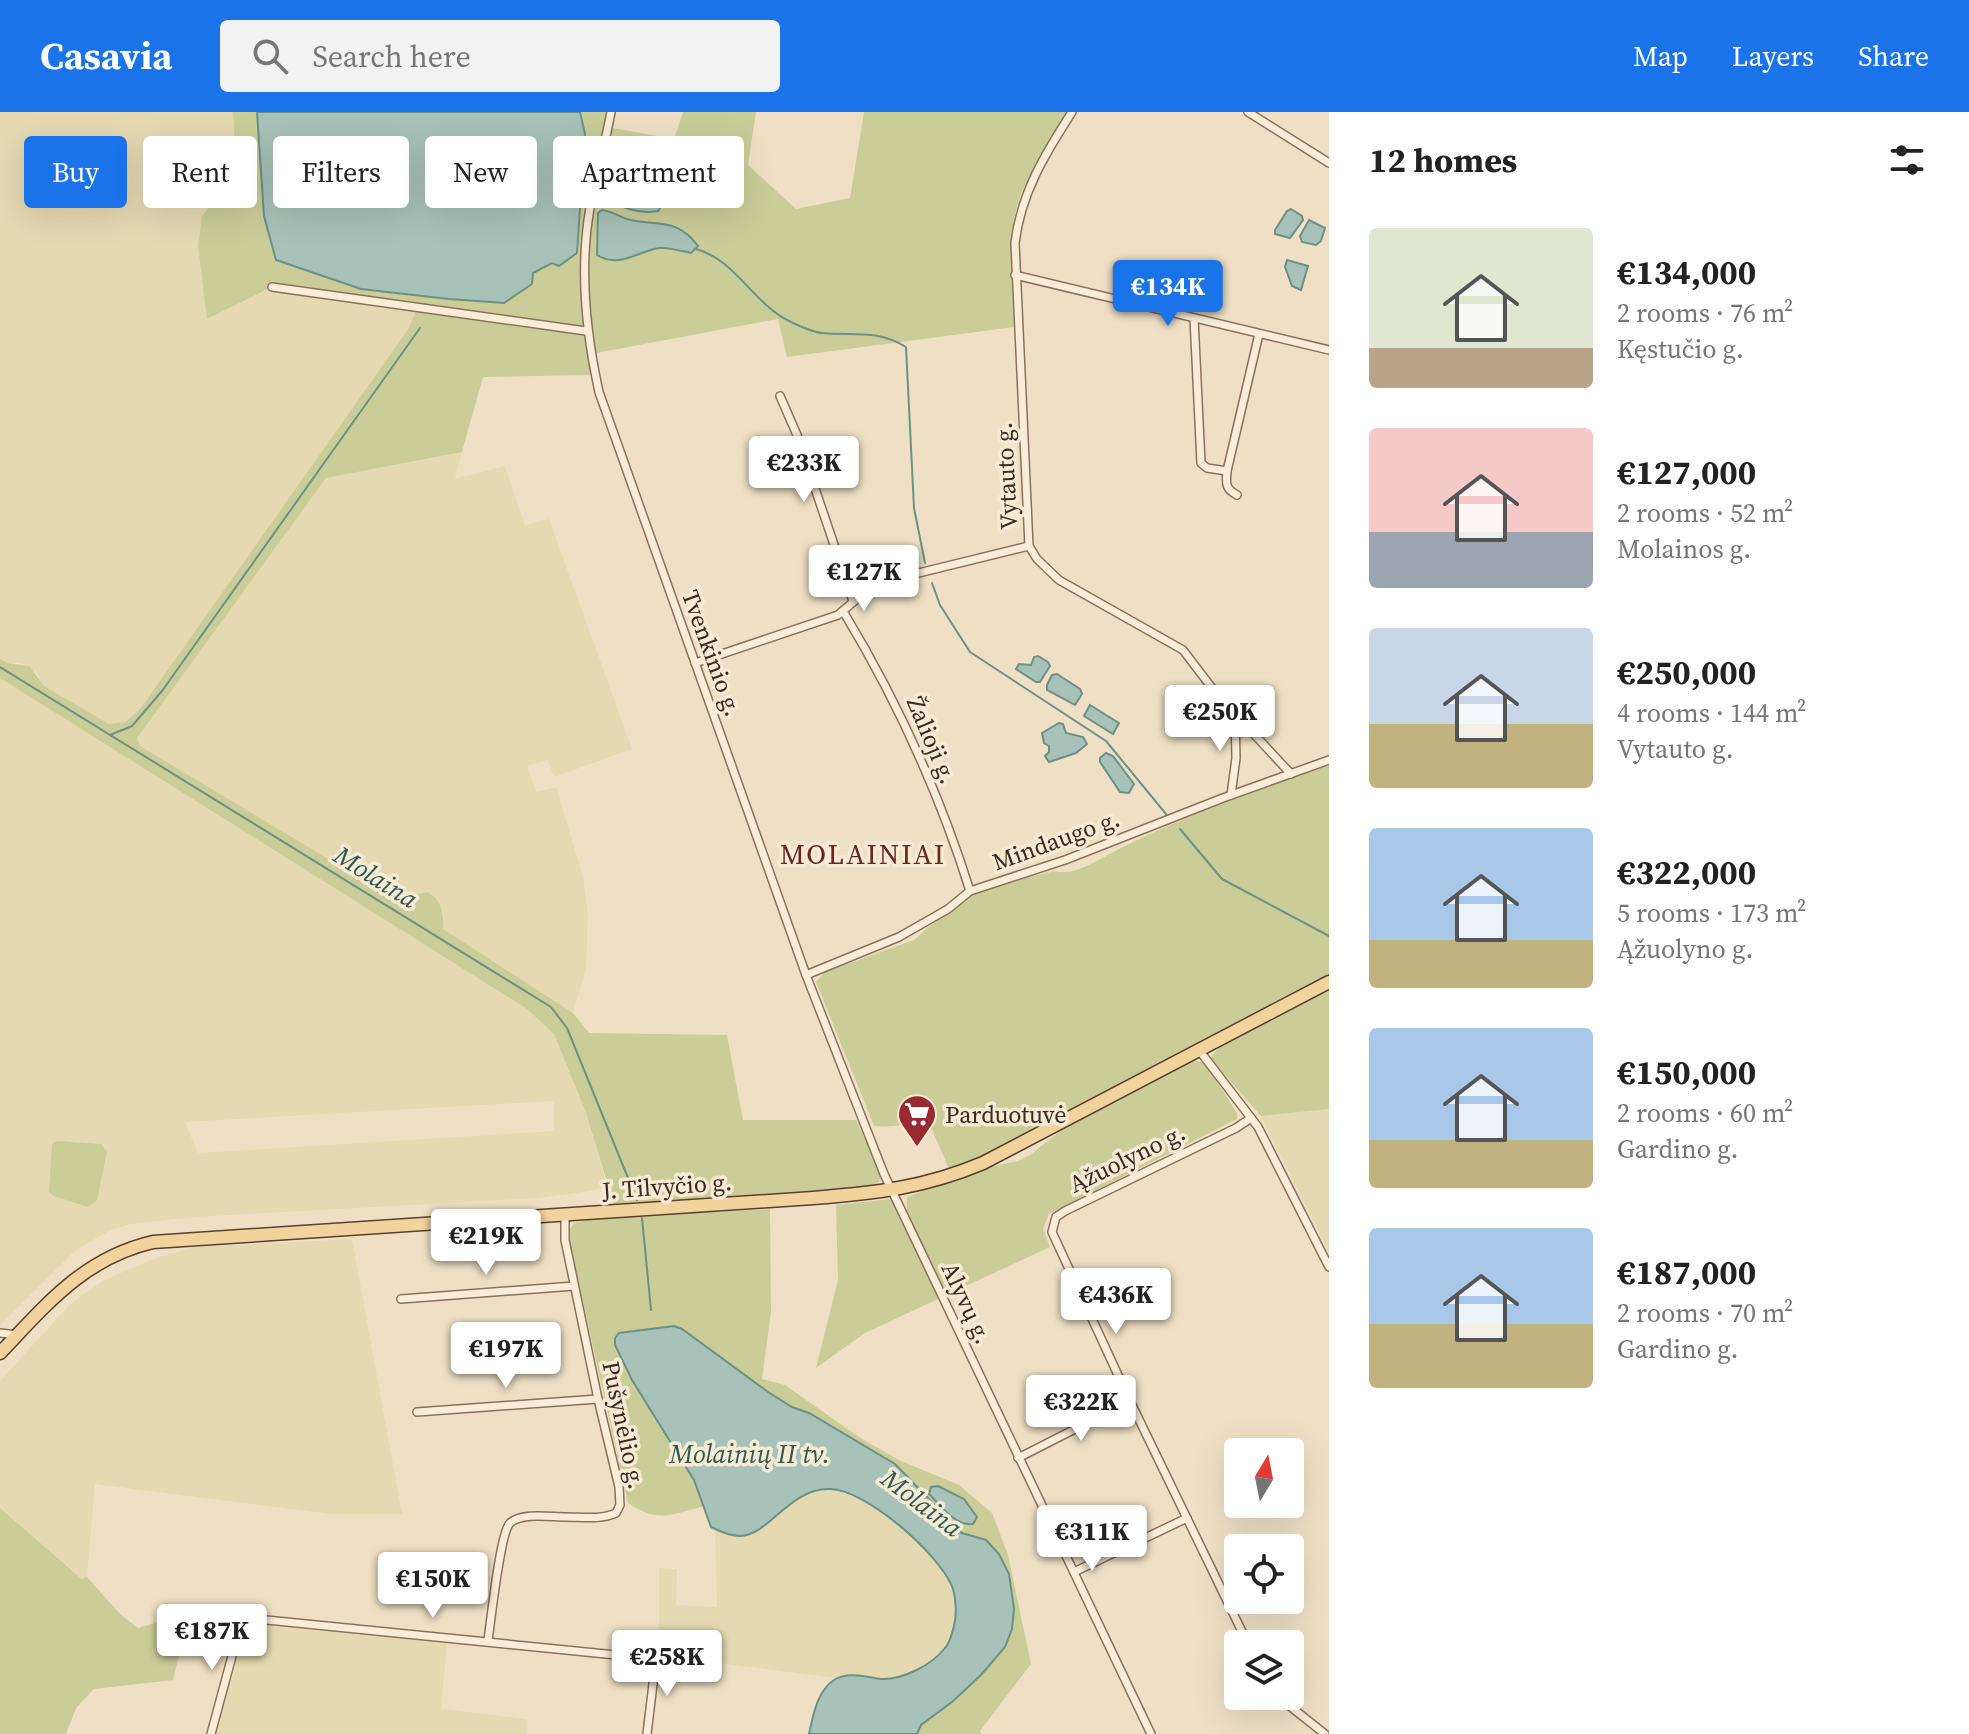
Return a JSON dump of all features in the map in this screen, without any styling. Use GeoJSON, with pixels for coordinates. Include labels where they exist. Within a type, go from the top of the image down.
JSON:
{"type":"FeatureCollection","features":[{"type":"Feature","properties":{"kind":"main road","name":"J. Tilvyčio g."},"geometry":{"type":"LineString","coordinates":[[0,1353],[84,1271],[124,1249],[153,1242],[894,1191],[935,1180],[983,1163],[1329,982]]}},
{"type":"Feature","properties":{"kind":"street","name":"Tvenkinio g."},"geometry":{"type":"LineString","coordinates":[[611,112],[590,210],[586,331],[604,406],[806,975],[884,1174],[894,1191]]}},
{"type":"Feature","properties":{"kind":"street","name":"Vytauto g."},"geometry":{"type":"LineString","coordinates":[[1072,112],[1026,190],[1018,217],[1015,275],[1029,546],[1037,559],[1059,580],[1183,650],[1235,714],[1291,774]]}},
{"type":"Feature","properties":{"kind":"street"},"geometry":{"type":"LineString","coordinates":[[1248,112],[1329,163]]}},
{"type":"Feature","properties":{"kind":"street"},"geometry":{"type":"LineString","coordinates":[[1015,275],[1329,350]]}},
{"type":"Feature","properties":{"kind":"street"},"geometry":{"type":"LineString","coordinates":[[272,287],[586,331]]}},
{"type":"Feature","properties":{"kind":"street"},"geometry":{"type":"LineString","coordinates":[[1194,318],[1201,463],[1207,468],[1227,471]]}},
{"type":"Feature","properties":{"kind":"street"},"geometry":{"type":"LineString","coordinates":[[1237,495],[1229,491],[1226,484],[1227,471],[1259,334]]}},
{"type":"Feature","properties":{"kind":"street"},"geometry":{"type":"LineString","coordinates":[[780,396],[797,435],[853,601]]}},
{"type":"Feature","properties":{"kind":"street"},"geometry":{"type":"LineString","coordinates":[[695,663],[838,615],[853,601],[886,581],[1029,546]]}},
{"type":"Feature","properties":{"kind":"street","name":"Žalioji g."},"geometry":{"type":"LineString","coordinates":[[843,611],[893,699],[958,853],[970,891]]}},
{"type":"Feature","properties":{"kind":"street"},"geometry":{"type":"LineString","coordinates":[[1231,795],[1236,758],[1235,714]]}},
{"type":"Feature","properties":{"kind":"street","name":"Mindaugo g."},"geometry":{"type":"LineString","coordinates":[[806,975],[899,937],[948,909],[970,891],[1065,860],[1329,760]]}},
{"type":"Feature","properties":{"kind":"street"},"geometry":{"type":"LineString","coordinates":[[1199,1050],[1251,1118],[1329,1267]]}},
{"type":"Feature","properties":{"kind":"street","name":"Ąžuolyno g."},"geometry":{"type":"LineString","coordinates":[[1241,1630],[1052,1232],[1056,1217],[1065,1211],[1251,1118]]}},
{"type":"Feature","properties":{"kind":"street","name":"Alyvų g."},"geometry":{"type":"LineString","coordinates":[[894,1191],[1151,1734]]}},
{"type":"Feature","properties":{"kind":"street","name":"Pušynėlio g."},"geometry":{"type":"LineString","coordinates":[[488,1640],[503,1541],[510,1524],[518,1519],[533,1517],[611,1516],[618,1509],[619,1487],[574,1286],[565,1240],[565,1214]]}},
{"type":"Feature","properties":{"kind":"street"},"geometry":{"type":"LineString","coordinates":[[401,1299],[574,1286]]}},
{"type":"Feature","properties":{"kind":"street"},"geometry":{"type":"LineString","coordinates":[[0,1333],[17,1335]]}},
{"type":"Feature","properties":{"kind":"street"},"geometry":{"type":"LineString","coordinates":[[417,1412],[598,1399]]}},
{"type":"Feature","properties":{"kind":"street"},"geometry":{"type":"LineString","coordinates":[[1018,1458],[1130,1401]]}},
{"type":"Feature","properties":{"kind":"street"},"geometry":{"type":"LineString","coordinates":[[1074,1572],[1187,1518]]}},
{"type":"Feature","properties":{"kind":"street"},"geometry":{"type":"LineString","coordinates":[[207,1614],[656,1659],[647,1734]]}},
{"type":"Feature","properties":{"kind":"street"},"geometry":{"type":"LineString","coordinates":[[211,1734],[242,1619]]}},
{"type":"Feature","properties":{"kind":"street"},"geometry":{"type":"LineString","coordinates":[[1295,1710],[1325,1734]]}},
{"type":"Feature","properties":{"kind":"shaded area"},"geometry":{"type":"Polygon","coordinates":[[[0,112],[233,112],[234,136],[143,136],[143,208],[208,208],[202,216],[207,319],[272,287],[418,306],[409,328],[140,709],[125,722],[109,724],[44,686],[37,673],[19,663],[7,663],[0,659],[0,112]]]}},
{"type":"Feature","properties":{"kind":"shaded area"},"geometry":{"type":"Polygon","coordinates":[[[462,452],[455,479],[505,466],[525,525],[549,519],[632,749],[554,777],[548,760],[527,766],[536,792],[556,787],[583,876],[588,914],[586,969],[573,1013],[443,929],[444,915],[427,892],[395,899],[140,746],[137,738],[326,478],[462,452]]]}},
{"type":"Feature","properties":{"kind":"shaded area"},"geometry":{"type":"Polygon","coordinates":[[[0,678],[527,1009],[554,1034],[585,1110],[607,1186],[538,1198],[195,1217],[131,1224],[111,1230],[77,1249],[0,1325],[0,678]],[[554,1101],[185,1122],[198,1153],[554,1131],[554,1101]]]}},
{"type":"Feature","properties":{"kind":"shaded area"},"geometry":{"type":"Polygon","coordinates":[[[1329,1109],[1329,1253],[1261,1116],[1329,1109]]]}},
{"type":"Feature","properties":{"kind":"shaded area"},"geometry":{"type":"Polygon","coordinates":[[[352,1239],[402,1514],[331,1514],[95,1484],[87,1577],[83,1579],[0,1508],[0,1381],[70,1304],[103,1281],[129,1269],[195,1247],[352,1239]]]}},
{"type":"Feature","properties":{"kind":"shaded area"},"geometry":{"type":"Polygon","coordinates":[[[831,1489],[863,1500],[935,1556],[953,1587],[955,1621],[947,1647],[926,1664],[898,1678],[882,1679],[849,1675],[836,1678],[659,1655],[659,1568],[677,1569],[676,1605],[717,1607],[715,1529],[740,1536],[760,1529],[787,1504],[831,1489]]]}},
{"type":"Feature","properties":{"kind":"shaded area"},"geometry":{"type":"Polygon","coordinates":[[[263,1626],[447,1642],[441,1709],[527,1719],[526,1734],[216,1734],[246,1637],[263,1626]]]}},
{"type":"Feature","properties":{"kind":"green space"},"geometry":{"type":"Polygon","coordinates":[[[233,112],[257,112],[264,216],[276,260],[361,289],[504,303],[533,273],[552,263],[559,266],[577,253],[580,208],[744,208],[744,136],[675,136],[683,112],[756,112],[748,165],[796,209],[850,198],[864,112],[1070,112],[1032,171],[1017,208],[1011,258],[1014,327],[787,357],[778,319],[591,354],[595,375],[483,377],[462,452],[326,478],[137,738],[140,746],[395,899],[427,892],[432,895],[441,908],[443,929],[573,1013],[589,1033],[727,1035],[743,1120],[856,1120],[881,1173],[879,1182],[849,1191],[614,1205],[585,1110],[554,1034],[527,1009],[0,678],[0,659],[29,666],[44,686],[109,724],[125,722],[140,709],[409,328],[417,307],[272,287],[207,319],[198,246],[202,216],[208,208],[257,208],[257,136],[234,136],[233,112]]]}},
{"type":"Feature","properties":{"kind":"green space"},"geometry":{"type":"Polygon","coordinates":[[[580,112],[616,112],[613,128],[657,136],[585,136],[580,112]]]}},
{"type":"Feature","properties":{"kind":"green space"},"geometry":{"type":"Polygon","coordinates":[[[1329,765],[1329,975],[992,1152],[950,1171],[929,1123],[874,1126],[816,982],[825,972],[914,940],[970,891],[1055,871],[1079,869],[1195,815],[1329,765]]]}},
{"type":"Feature","properties":{"kind":"green space"},"geometry":{"type":"Polygon","coordinates":[[[1329,989],[1329,1109],[1261,1116],[1210,1058],[1221,1046],[1329,989]]]}},
{"type":"Feature","properties":{"kind":"green space"},"geometry":{"type":"Polygon","coordinates":[[[1197,1061],[1205,1063],[1237,1113],[1237,1119],[1049,1214],[1043,1229],[1050,1247],[865,1333],[816,1368],[838,1280],[836,1205],[890,1199],[898,1207],[935,1280],[907,1211],[907,1197],[993,1166],[1018,1161],[1062,1130],[1197,1061]]]}},
{"type":"Feature","properties":{"kind":"green space"},"geometry":{"type":"Polygon","coordinates":[[[57,1141],[101,1144],[107,1151],[97,1200],[88,1207],[49,1192],[52,1144],[57,1141]]]}},
{"type":"Feature","properties":{"kind":"green space"},"geometry":{"type":"Polygon","coordinates":[[[770,1209],[771,1311],[762,1379],[785,1385],[862,1439],[901,1461],[959,1485],[992,1513],[1008,1555],[1031,1664],[980,1731],[981,1734],[917,1734],[921,1725],[931,1719],[986,1540],[962,1533],[895,1464],[809,1413],[792,1407],[674,1326],[632,1380],[694,1480],[705,1506],[657,1515],[628,1503],[569,1239],[570,1229],[574,1223],[598,1218],[770,1209]]]}},
{"type":"Feature","properties":{"kind":"green space"},"geometry":{"type":"Polygon","coordinates":[[[0,1508],[82,1579],[87,1577],[120,1614],[138,1628],[166,1620],[179,1625],[184,1635],[173,1680],[94,1689],[76,1708],[66,1734],[0,1734],[0,1508]]]}},
{"type":"Feature","properties":{"kind":"water"},"geometry":{"type":"Polygon","coordinates":[[[257,112],[580,112],[585,136],[553,136],[553,208],[580,208],[577,253],[559,266],[552,263],[533,273],[532,284],[504,303],[361,289],[276,260],[264,216],[257,112]]]}},
{"type":"Feature","properties":{"kind":"water"},"geometry":{"type":"Polygon","coordinates":[[[627,208],[660,208],[646,212],[627,208]]]}},
{"type":"Feature","properties":{"kind":"water"},"geometry":{"type":"Polygon","coordinates":[[[1291,209],[1303,220],[1290,238],[1275,234],[1287,211],[1291,209]]]}},
{"type":"Feature","properties":{"kind":"water"},"geometry":{"type":"Polygon","coordinates":[[[602,210],[627,219],[673,226],[682,230],[698,246],[691,253],[659,248],[621,260],[605,259],[597,255],[598,213],[602,210]]]}},
{"type":"Feature","properties":{"kind":"water"},"geometry":{"type":"Polygon","coordinates":[[[1309,220],[1325,228],[1321,241],[1316,245],[1302,242],[1300,236],[1309,220]]]}},
{"type":"Feature","properties":{"kind":"water"},"geometry":{"type":"Polygon","coordinates":[[[1287,260],[1308,266],[1301,290],[1292,286],[1285,267],[1287,260]]]}},
{"type":"Feature","properties":{"kind":"water"},"geometry":{"type":"Polygon","coordinates":[[[1038,656],[1050,666],[1040,682],[1036,682],[1016,669],[1019,664],[1031,665],[1034,657],[1038,656]]]}},
{"type":"Feature","properties":{"kind":"water"},"geometry":{"type":"Polygon","coordinates":[[[1057,674],[1080,689],[1082,694],[1075,705],[1047,690],[1052,675],[1057,674]]]}},
{"type":"Feature","properties":{"kind":"water"},"geometry":{"type":"Polygon","coordinates":[[[1090,705],[1119,723],[1113,734],[1084,716],[1090,705]]]}},
{"type":"Feature","properties":{"kind":"water"},"geometry":{"type":"Polygon","coordinates":[[[1059,723],[1063,724],[1066,733],[1083,737],[1087,744],[1076,753],[1049,762],[1045,756],[1049,746],[1044,743],[1042,733],[1059,723]]]}},
{"type":"Feature","properties":{"kind":"water"},"geometry":{"type":"Polygon","coordinates":[[[1106,753],[1113,756],[1134,784],[1129,793],[1120,792],[1100,762],[1106,753]]]}},
{"type":"Feature","properties":{"kind":"water","name":"Molainių II tv."},"geometry":{"type":"Polygon","coordinates":[[[674,1326],[792,1407],[809,1413],[895,1464],[962,1533],[986,1540],[999,1554],[1009,1574],[1014,1609],[1012,1629],[1005,1647],[952,1702],[921,1725],[917,1734],[809,1734],[820,1697],[834,1680],[851,1675],[881,1679],[898,1677],[925,1666],[939,1654],[952,1635],[955,1621],[951,1584],[931,1556],[899,1525],[881,1511],[845,1492],[830,1489],[803,1496],[751,1534],[736,1536],[711,1527],[694,1480],[632,1380],[615,1345],[619,1333],[674,1326]]]}},
{"type":"Feature","properties":{"kind":"water"},"geometry":{"type":"Polygon","coordinates":[[[938,1486],[964,1499],[977,1517],[973,1524],[954,1519],[929,1494],[931,1487],[938,1486]]]}},
{"type":"Feature","properties":{"kind":"waterway"},"geometry":{"type":"LineString","coordinates":[[696,249],[733,271],[764,303],[795,324],[822,333],[875,335],[906,347],[914,508],[925,563]]}},
{"type":"Feature","properties":{"kind":"waterway"},"geometry":{"type":"LineString","coordinates":[[110,735],[132,726],[162,691],[420,328]]}},
{"type":"Feature","properties":{"kind":"waterway"},"geometry":{"type":"LineString","coordinates":[[932,583],[940,605],[970,652],[1106,741],[1166,814]]}},
{"type":"Feature","properties":{"kind":"waterway","name":"Molaina"},"geometry":{"type":"LineString","coordinates":[[0,667],[551,1007],[567,1028],[637,1200]]}},
{"type":"Feature","properties":{"kind":"waterway"},"geometry":{"type":"LineString","coordinates":[[1180,829],[1222,879],[1329,936]]}},
{"type":"Feature","properties":{"kind":"waterway","name":"Molaina"},"geometry":{"type":"LineString","coordinates":[[642,1218],[651,1310]]}},
{"type":"Feature","properties":{"kind":"place","name":"Parduotuvė"},"geometry":{"type":"Point","coordinates":[917,1148]}},
{"type":"Feature","properties":{"kind":"district","name":"MOLAINIAI"},"geometry":{"type":"Point","coordinates":[863,854]}}]}
